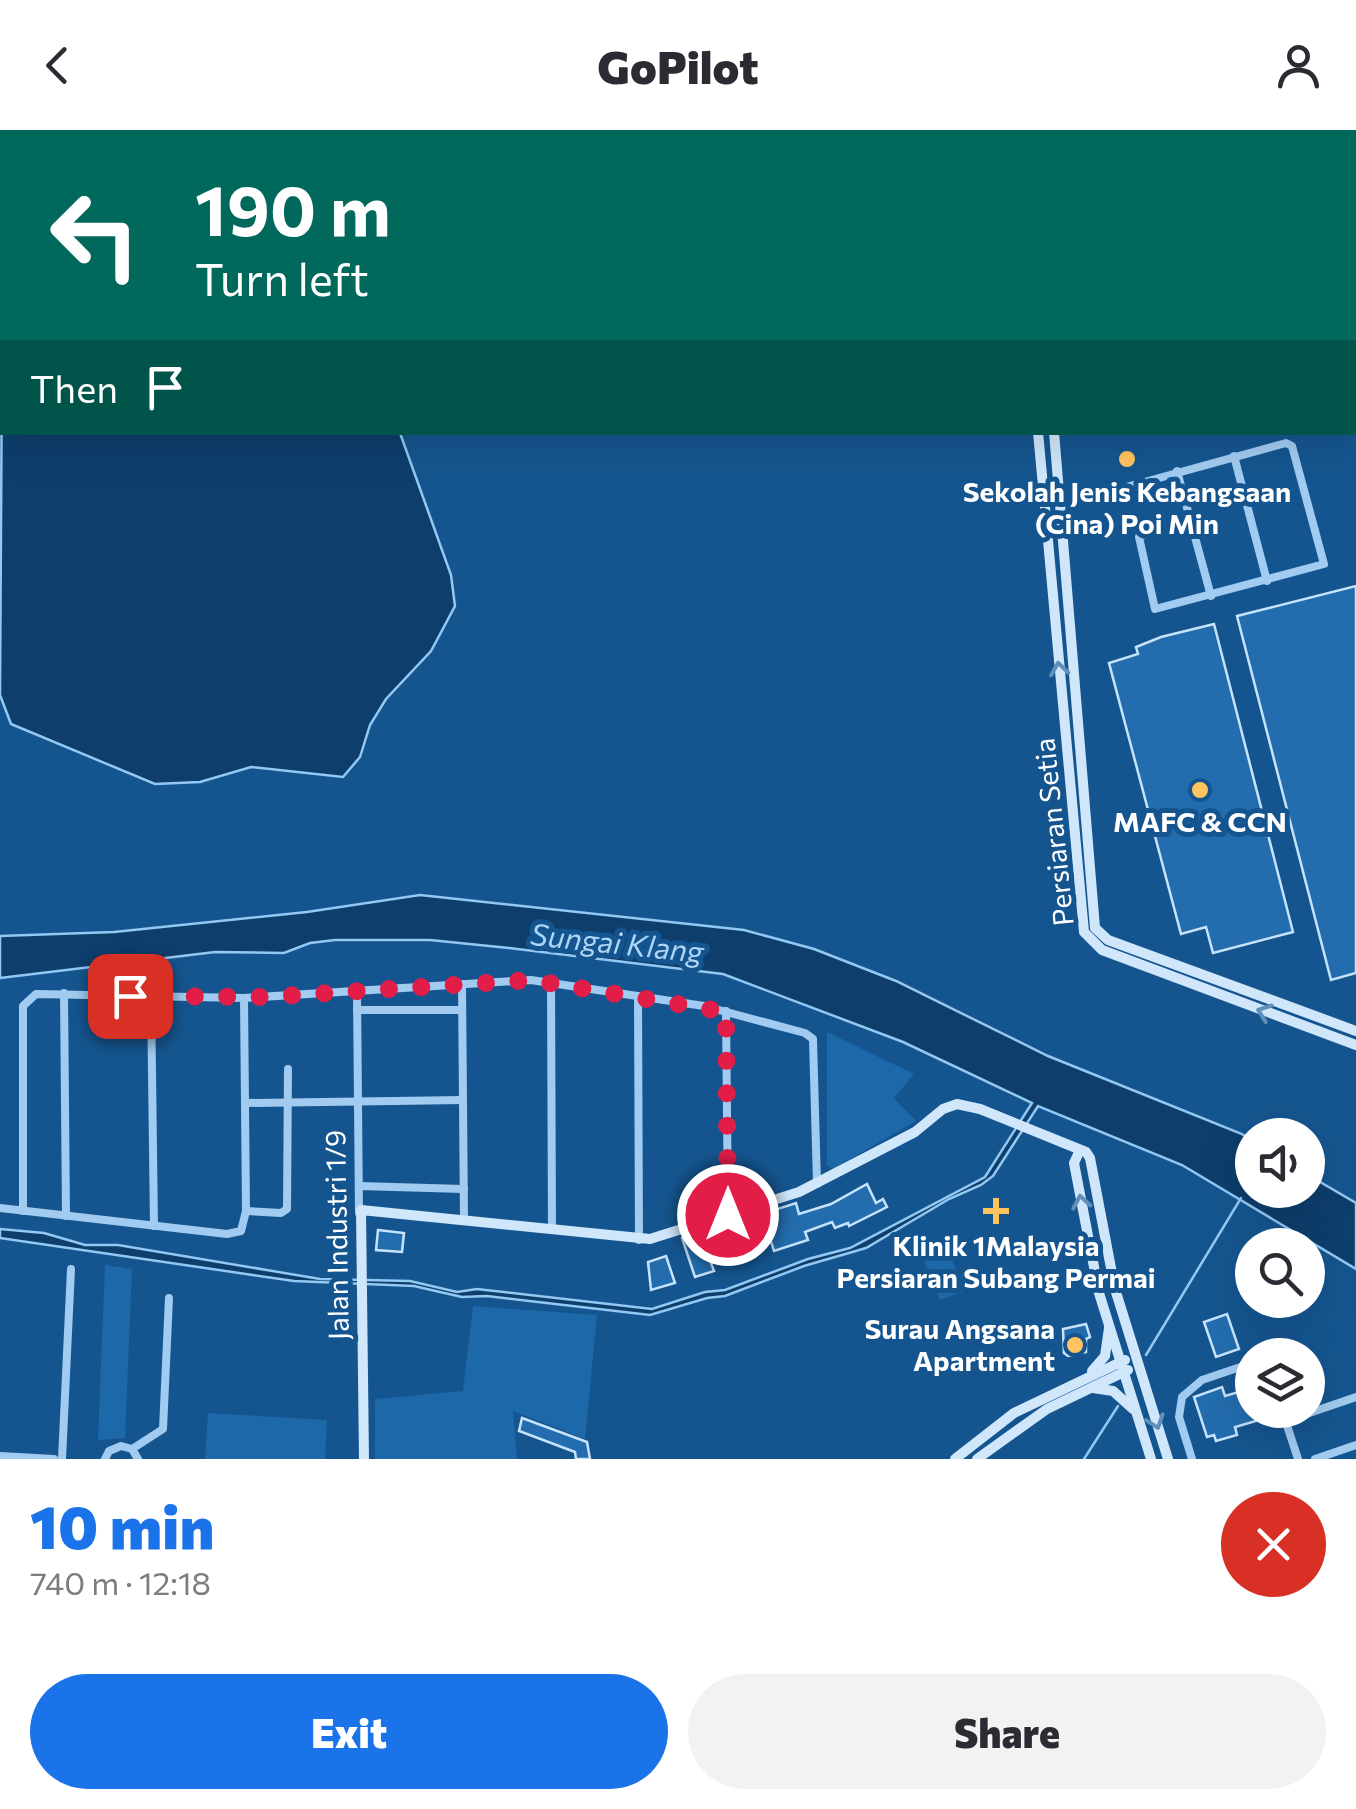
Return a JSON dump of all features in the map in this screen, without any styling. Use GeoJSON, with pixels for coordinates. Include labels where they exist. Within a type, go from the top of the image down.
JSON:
{"type":"FeatureCollection","features":[{"type":"Feature","properties":{"kind":"street","name":"Persiaran Setia"},"geometry":{"type":"LineString","coordinates":[[1038,435],[1081,922],[1091,934],[1356,1031]]}},
{"type":"Feature","properties":{"kind":"street","name":"Persiaran Setia"},"geometry":{"type":"LineString","coordinates":[[1054,435],[1094,946],[1356,1045]]}},
{"type":"Feature","properties":{"kind":"street"},"geometry":{"type":"LineString","coordinates":[[1044,508],[1280,442],[1292,446],[1324,564],[1154,608],[1138,537],[1190,520]]}},
{"type":"Feature","properties":{"kind":"street"},"geometry":{"type":"LineString","coordinates":[[1234,456],[1267,581]]}},
{"type":"Feature","properties":{"kind":"street"},"geometry":{"type":"LineString","coordinates":[[1177,471],[1211,596]]}},
{"type":"Feature","properties":{"kind":"street"},"geometry":{"type":"LineString","coordinates":[[552,983],[552,1230]]}},
{"type":"Feature","properties":{"kind":"street"},"geometry":{"type":"LineString","coordinates":[[23,1211],[22,1006],[36,994],[244,998],[462,984],[552,983],[726,1012],[805,1034],[816,1048],[817,1184]]}},
{"type":"Feature","properties":{"kind":"street"},"geometry":{"type":"LineString","coordinates":[[462,984],[464,1220]]}},
{"type":"Feature","properties":{"kind":"street","name":"Jalan Industri 1/9"},"geometry":{"type":"LineString","coordinates":[[357,992],[364,1459]]}},
{"type":"Feature","properties":{"kind":"street"},"geometry":{"type":"LineString","coordinates":[[64,994],[66,1216]]}},
{"type":"Feature","properties":{"kind":"street"},"geometry":{"type":"LineString","coordinates":[[152,996],[154,1226]]}},
{"type":"Feature","properties":{"kind":"street"},"geometry":{"type":"LineString","coordinates":[[638,996],[639,1240]]}},
{"type":"Feature","properties":{"kind":"street"},"geometry":{"type":"LineString","coordinates":[[0,1208],[233,1234],[244,1227],[244,998]]}},
{"type":"Feature","properties":{"kind":"street"},"geometry":{"type":"LineString","coordinates":[[358,1010],[462,1010]]}},
{"type":"Feature","properties":{"kind":"street"},"geometry":{"type":"LineString","coordinates":[[726,1012],[728,1215]]}},
{"type":"Feature","properties":{"kind":"street"},"geometry":{"type":"LineString","coordinates":[[246,1211],[281,1213],[287,1208],[288,1069]]}},
{"type":"Feature","properties":{"kind":"street"},"geometry":{"type":"LineString","coordinates":[[245,1103],[463,1100]]}},
{"type":"Feature","properties":{"kind":"street"},"geometry":{"type":"LineString","coordinates":[[360,1213],[365,1209],[639,1240],[817,1184],[916,1132],[950,1106],[963,1104],[1080,1150],[1090,1158],[1115,1289],[1168,1459]]}},
{"type":"Feature","properties":{"kind":"street"},"geometry":{"type":"LineString","coordinates":[[1080,1150],[1074,1163],[1090,1254],[1151,1459]]}},
{"type":"Feature","properties":{"kind":"street"},"geometry":{"type":"LineString","coordinates":[[358,1186],[464,1189]]}},
{"type":"Feature","properties":{"kind":"street"},"geometry":{"type":"LineString","coordinates":[[0,1456],[58,1459],[71,1269]]}},
{"type":"Feature","properties":{"kind":"street"},"geometry":{"type":"LineString","coordinates":[[105,1459],[114,1447],[132,1449],[163,1429],[169,1298]]}},
{"type":"Feature","properties":{"kind":"street"},"geometry":{"type":"LineString","coordinates":[[1087,1375],[1105,1356],[1110,1323]]}},
{"type":"Feature","properties":{"kind":"street"},"geometry":{"type":"LineString","coordinates":[[955,1459],[1014,1413],[1122,1359],[1136,1362]]}},
{"type":"Feature","properties":{"kind":"street"},"geometry":{"type":"LineString","coordinates":[[977,1459],[1022,1424],[1126,1372],[1136,1362]]}},
{"type":"Feature","properties":{"kind":"street"},"geometry":{"type":"LineString","coordinates":[[1192,1459],[1179,1417],[1182,1397],[1202,1380],[1235,1369]]}},
{"type":"Feature","properties":{"kind":"street"},"geometry":{"type":"LineString","coordinates":[[1090,1388],[1113,1391],[1125,1398],[1139,1419]]}},
{"type":"Feature","properties":{"kind":"street"},"geometry":{"type":"LineString","coordinates":[[1325,1408],[1356,1397]]}},
{"type":"Feature","properties":{"kind":"street"},"geometry":{"type":"LineString","coordinates":[[1288,1428],[1298,1459]]}},
{"type":"Feature","properties":{"kind":"street"},"geometry":{"type":"LineString","coordinates":[[1315,1459],[1356,1445]]}},
{"type":"Feature","properties":{"kind":"street"},"geometry":{"type":"LineString","coordinates":[[132,1449],[138,1459]]}},
{"type":"Feature","properties":{"kind":"shaded area"},"geometry":{"type":"Polygon","coordinates":[[[827,1032],[914,1074],[894,1098],[916,1121],[833,1169],[827,1165],[827,1032]]]}},
{"type":"Feature","properties":{"kind":"shaded area"},"geometry":{"type":"Polygon","coordinates":[[[943,1237],[964,1291],[940,1300],[922,1256],[938,1250],[935,1240],[943,1237]]]}},
{"type":"Feature","properties":{"kind":"shaded area"},"geometry":{"type":"Polygon","coordinates":[[[105,1265],[132,1269],[125,1438],[98,1440],[105,1265]]]}},
{"type":"Feature","properties":{"kind":"shaded area"},"geometry":{"type":"Polygon","coordinates":[[[473,1306],[597,1315],[585,1439],[513,1411],[517,1459],[375,1459],[375,1399],[463,1391],[473,1306]]]}},
{"type":"Feature","properties":{"kind":"shaded area"},"geometry":{"type":"Polygon","coordinates":[[[208,1413],[327,1420],[325,1459],[205,1459],[208,1413]]]}},
{"type":"Feature","properties":{"kind":"water"},"geometry":{"type":"Polygon","coordinates":[[[2,435],[401,435],[451,575],[455,606],[431,651],[386,699],[370,725],[360,757],[343,777],[251,767],[200,782],[155,784],[11,724],[0,695],[2,435]]]}},
{"type":"Feature","properties":{"kind":"water","name":"Sungai Klang"},"geometry":{"type":"Polygon","coordinates":[[[420,895],[744,930],[814,949],[896,981],[1048,1056],[1235,1131],[1235,1197],[1182,1165],[1038,1106],[993,1176],[866,1248],[725,1296],[650,1315],[487,1296],[462,1297],[414,1286],[294,1281],[0,1238],[0,1229],[44,1233],[85,1245],[118,1245],[320,1279],[410,1281],[457,1292],[477,1289],[652,1309],[705,1292],[725,1290],[850,1248],[985,1177],[1032,1103],[903,1042],[723,974],[509,948],[430,940],[335,940],[310,943],[284,953],[215,952],[0,978],[0,936],[114,932],[307,912],[420,895]]]}},
{"type":"Feature","properties":{"kind":"water"},"geometry":{"type":"Polygon","coordinates":[[[1325,1185],[1356,1203],[1356,1269],[1325,1250],[1325,1228],[1287,1228],[1254,1208],[1325,1208],[1325,1185]]]}},
{"type":"Feature","properties":{"kind":"building","name":"MAFC & CCN"},"geometry":{"type":"Polygon","coordinates":[[[1356,586],[1356,973],[1331,980],[1237,616],[1356,586]]]}},
{"type":"Feature","properties":{"kind":"building","name":"MAFC & CCN"},"geometry":{"type":"Polygon","coordinates":[[[1214,624],[1293,932],[1213,953],[1206,927],[1181,934],[1109,663],[1138,654],[1136,647],[1161,637],[1214,624]]]}},
{"type":"Feature","properties":{"kind":"building"},"geometry":{"type":"Polygon","coordinates":[[[867,1184],[876,1203],[883,1199],[887,1207],[849,1226],[848,1223],[835,1228],[832,1222],[805,1232],[808,1240],[774,1251],[762,1214],[796,1203],[799,1214],[831,1204],[867,1184]]]}},
{"type":"Feature","properties":{"kind":"building"},"geometry":{"type":"Polygon","coordinates":[[[378,1230],[404,1233],[402,1252],[376,1250],[378,1230]]]}},
{"type":"Feature","properties":{"kind":"building"},"geometry":{"type":"Polygon","coordinates":[[[701,1232],[705,1244],[717,1240],[723,1259],[711,1263],[714,1271],[695,1277],[682,1238],[701,1232]]]}},
{"type":"Feature","properties":{"kind":"building"},"geometry":{"type":"Polygon","coordinates":[[[666,1256],[675,1283],[651,1290],[648,1262],[666,1256]]]}},
{"type":"Feature","properties":{"kind":"building"},"geometry":{"type":"Polygon","coordinates":[[[1227,1314],[1235,1350],[1216,1357],[1204,1322],[1227,1314]]]}},
{"type":"Feature","properties":{"kind":"building","name":"Surau Angsana Apartment"},"geometry":{"type":"Polygon","coordinates":[[[1086,1324],[1090,1337],[1086,1339],[1086,1352],[1068,1356],[1064,1353],[1063,1329],[1086,1324]]]}},
{"type":"Feature","properties":{"kind":"building"},"geometry":{"type":"Polygon","coordinates":[[[1222,1387],[1225,1396],[1235,1393],[1237,1435],[1216,1441],[1214,1435],[1207,1437],[1194,1397],[1222,1387]]]}},
{"type":"Feature","properties":{"kind":"building"},"geometry":{"type":"Polygon","coordinates":[[[522,1418],[587,1442],[590,1459],[576,1459],[575,1452],[519,1431],[522,1418]]]}},
{"type":"Feature","properties":{"kind":"waterway"},"geometry":{"type":"LineString","coordinates":[[1146,1355],[1235,1208]]}},
{"type":"Feature","properties":{"kind":"waterway"},"geometry":{"type":"LineString","coordinates":[[1084,1459],[1118,1406]]}},
{"type":"Feature","properties":{"kind":"place","name":"Sekolah Jenis Kebangsaan (Cina) Poi Min"},"geometry":{"type":"Point","coordinates":[1127,459]}},
{"type":"Feature","properties":{"kind":"place","name":"MAFC & CCN"},"geometry":{"type":"Point","coordinates":[1200,790]}},
{"type":"Feature","properties":{"kind":"place","name":"Klinik 1Malaysia Persiaran Subang Permai"},"geometry":{"type":"Point","coordinates":[996,1211]}},
{"type":"Feature","properties":{"kind":"place","name":"Surau Angsana Apartment"},"geometry":{"type":"Point","coordinates":[1075,1345]}},
{"type":"Feature","properties":{"kind":"route"},"geometry":{"type":"LineString","coordinates":[[130,996],[266,997],[531,980],[726,1012],[728,1215]]}}]}
